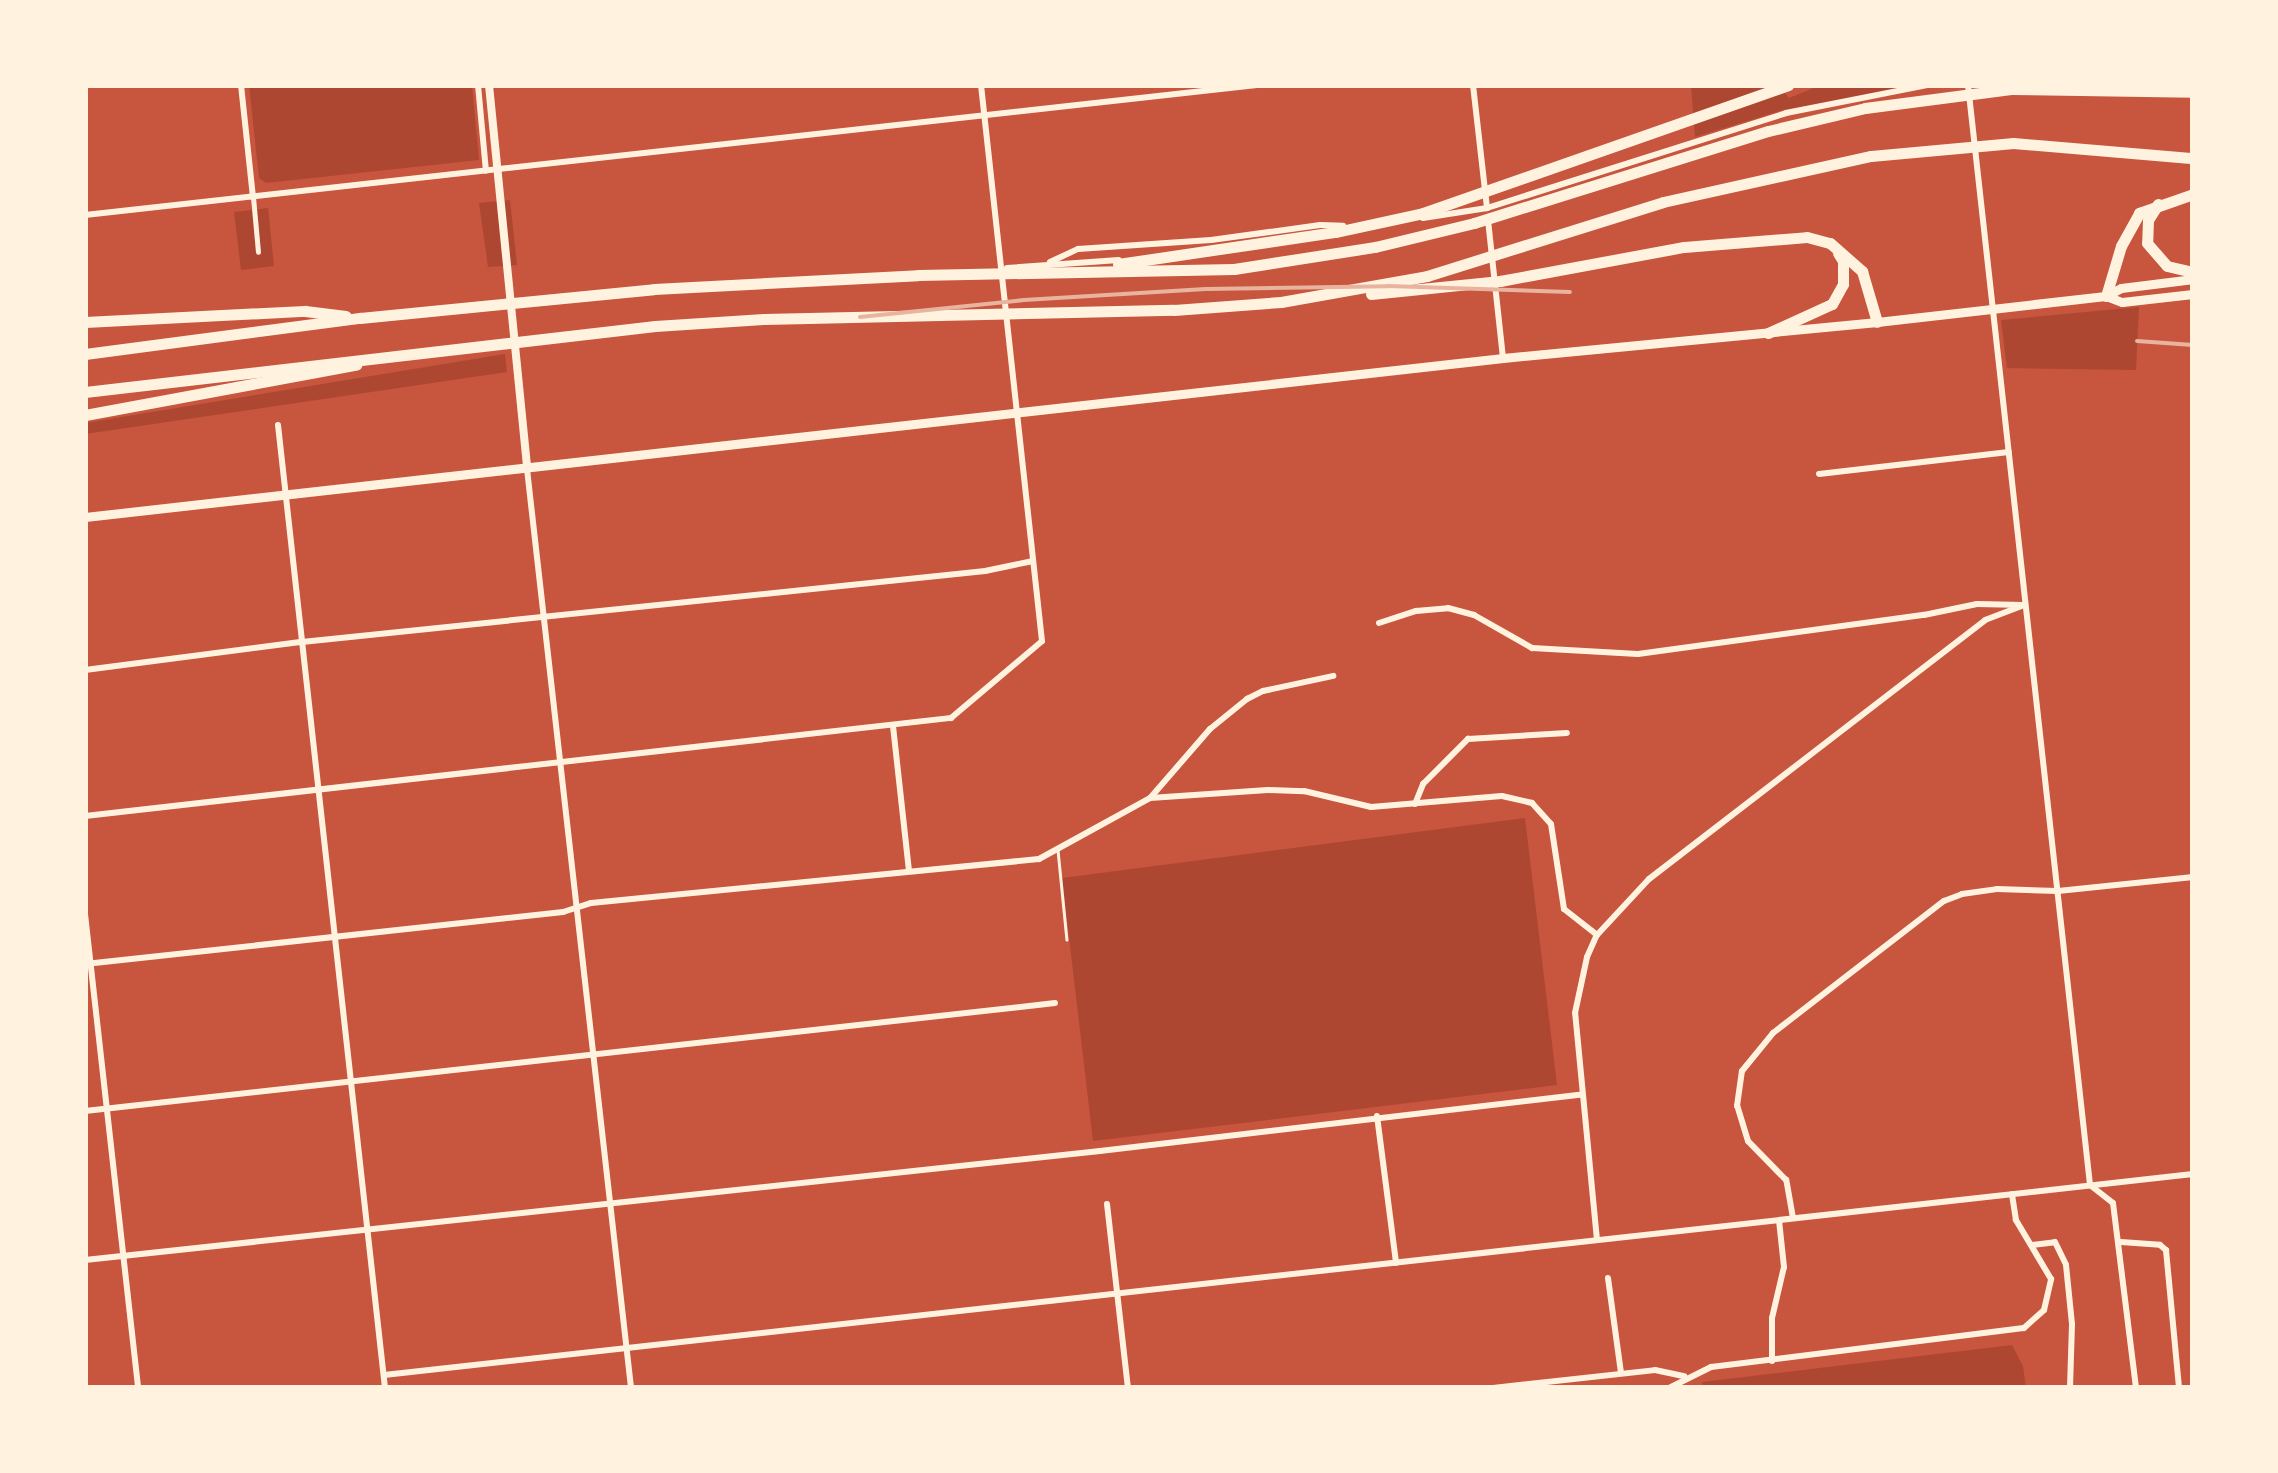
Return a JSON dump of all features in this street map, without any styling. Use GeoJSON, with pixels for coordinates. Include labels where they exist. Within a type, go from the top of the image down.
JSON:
{"type":"FeatureCollection","features":[{"type":"Feature","properties":{"kind":"highway"},"geometry":{"type":"LineString","coordinates":[[1079,270],[1336,232],[1423,212],[1788,85]]}},
{"type":"Feature","properties":{"kind":"highway"},"geometry":{"type":"LineString","coordinates":[[85,354],[360,318],[601,293],[1079,270],[1234,269],[1375,246],[1525,209],[1768,131],[1915,100],[2061,87],[2193,92]]}},
{"type":"Feature","properties":{"kind":"highway"},"geometry":{"type":"LineString","coordinates":[[1281,302],[1427,276],[1682,197],[1871,156],[2013,143],[2193,158]]}},
{"type":"Feature","properties":{"kind":"highway"},"geometry":{"type":"LineString","coordinates":[[2106,296],[2128,230],[2139,213],[2193,194]]}},
{"type":"Feature","properties":{"kind":"highway"},"geometry":{"type":"LineString","coordinates":[[2162,202],[2148,220],[2148,243],[2167,266],[2193,275]]}},
{"type":"Feature","properties":{"kind":"highway"},"geometry":{"type":"LineString","coordinates":[[85,392],[442,347],[764,319],[1174,310],[1281,302],[1500,281],[1684,247],[1807,237],[1836,249],[1862,272],[1878,322]]}},
{"type":"Feature","properties":{"kind":"highway"},"geometry":{"type":"LineString","coordinates":[[1768,334],[1832,304],[1844,272],[1836,249]]}},
{"type":"Feature","properties":{"kind":"highway"},"geometry":{"type":"LineString","coordinates":[[85,322],[305,311],[360,318]]}},
{"type":"Feature","properties":{"kind":"highway"},"geometry":{"type":"LineString","coordinates":[[85,416],[442,347]]}},
{"type":"Feature","properties":{"kind":"main road"},"geometry":{"type":"LineString","coordinates":[[85,516],[1503,358],[1768,334],[2106,296],[2121,288],[2193,275]]}},
{"type":"Feature","properties":{"kind":"main road"},"geometry":{"type":"LineString","coordinates":[[2106,296],[2122,302],[2193,294]]}},
{"type":"Feature","properties":{"kind":"street"},"geometry":{"type":"LineString","coordinates":[[240,85],[258,252]]}},
{"type":"Feature","properties":{"kind":"street"},"geometry":{"type":"LineString","coordinates":[[478,85],[486,170]]}},
{"type":"Feature","properties":{"kind":"street"},"geometry":{"type":"LineString","coordinates":[[490,85],[527,469],[632,1388]]}},
{"type":"Feature","properties":{"kind":"street"},"geometry":{"type":"LineString","coordinates":[[85,816],[952,718],[1042,641],[980,85]]}},
{"type":"Feature","properties":{"kind":"street"},"geometry":{"type":"LineString","coordinates":[[85,215],[1258,85]]}},
{"type":"Feature","properties":{"kind":"street"},"geometry":{"type":"LineString","coordinates":[[1473,85],[1503,358]]}},
{"type":"Feature","properties":{"kind":"street"},"geometry":{"type":"LineString","coordinates":[[1000,272],[1049,263],[1213,251],[1320,238],[1360,227],[1487,208],[1786,112],[1928,85]]}},
{"type":"Feature","properties":{"kind":"street"},"geometry":{"type":"LineString","coordinates":[[1968,85],[2090,1186],[2113,1203],[2121,1242],[2136,1388]]}},
{"type":"Feature","properties":{"kind":"street"},"geometry":{"type":"LineString","coordinates":[[1049,263],[1078,250],[1211,240],[1320,224],[1360,227]]}},
{"type":"Feature","properties":{"kind":"street"},"geometry":{"type":"LineString","coordinates":[[278,425],[385,1388]]}},
{"type":"Feature","properties":{"kind":"street"},"geometry":{"type":"LineString","coordinates":[[1819,474],[2009,452]]}},
{"type":"Feature","properties":{"kind":"street"},"geometry":{"type":"LineString","coordinates":[[85,670],[302,642],[985,570],[1033,561]]}},
{"type":"Feature","properties":{"kind":"street"},"geometry":{"type":"LineString","coordinates":[[1378,623],[1416,611],[1448,608],[1474,616],[1532,648],[1638,654],[1924,615],[1977,604],[2024,605]]}},
{"type":"Feature","properties":{"kind":"street"},"geometry":{"type":"LineString","coordinates":[[1597,1240],[1575,1013],[1582,972],[1597,935],[1632,894],[1665,866],[1985,620],[2024,605]]}},
{"type":"Feature","properties":{"kind":"street"},"geometry":{"type":"LineString","coordinates":[[88,964],[1040,859],[1150,798],[1210,729],[1246,699],[1263,690],[1333,676]]}},
{"type":"Feature","properties":{"kind":"street"},"geometry":{"type":"LineString","coordinates":[[894,726],[909,872]]}},
{"type":"Feature","properties":{"kind":"street"},"geometry":{"type":"LineString","coordinates":[[1414,804],[1423,784],[1468,739],[1567,733]]}},
{"type":"Feature","properties":{"kind":"street"},"geometry":{"type":"LineString","coordinates":[[1150,798],[1286,791],[1370,807],[1518,798],[1532,803],[1551,824],[1564,909],[1597,935]]}},
{"type":"Feature","properties":{"kind":"street"},"geometry":{"type":"LineString","coordinates":[[1793,1219],[1786,1180],[1760,1156],[1741,1127],[1737,1089],[1752,1056],[1772,1032],[1944,901],[1978,890],[2058,891],[2193,877]]}},
{"type":"Feature","properties":{"kind":"street"},"geometry":{"type":"LineString","coordinates":[[85,914],[138,1388]]}},
{"type":"Feature","properties":{"kind":"street"},"geometry":{"type":"LineString","coordinates":[[85,1112],[1054,1004]]}},
{"type":"Feature","properties":{"kind":"street"},"geometry":{"type":"LineString","coordinates":[[85,1260],[1100,1151],[1582,1094]]}},
{"type":"Feature","properties":{"kind":"street"},"geometry":{"type":"LineString","coordinates":[[1378,1116],[1396,1263]]}},
{"type":"Feature","properties":{"kind":"street"},"geometry":{"type":"LineString","coordinates":[[384,1375],[2193,1174]]}},
{"type":"Feature","properties":{"kind":"street"},"geometry":{"type":"LineString","coordinates":[[1669,1388],[1686,1376],[1711,1367],[2019,1330],[2040,1316],[2050,1296],[2048,1270],[2016,1220],[2012,1194]]}},
{"type":"Feature","properties":{"kind":"street"},"geometry":{"type":"LineString","coordinates":[[1107,1204],[1128,1388]]}},
{"type":"Feature","properties":{"kind":"street"},"geometry":{"type":"LineString","coordinates":[[1772,1361],[1772,1318],[1784,1267],[1779,1220]]}},
{"type":"Feature","properties":{"kind":"street"},"geometry":{"type":"LineString","coordinates":[[2032,1245],[2055,1242],[2066,1265],[2071,1306],[2070,1388]]}},
{"type":"Feature","properties":{"kind":"street"},"geometry":{"type":"LineString","coordinates":[[2121,1242],[2160,1245],[2166,1250],[2178,1388]]}},
{"type":"Feature","properties":{"kind":"street"},"geometry":{"type":"LineString","coordinates":[[1608,1278],[1621,1373]]}},
{"type":"Feature","properties":{"kind":"street"},"geometry":{"type":"LineString","coordinates":[[1493,1388],[1655,1370],[1686,1376]]}},
{"type":"Feature","properties":{"kind":"lane"},"geometry":{"type":"LineString","coordinates":[[1058,849],[1067,940]]}},
{"type":"Feature","properties":{"kind":"shaded area"},"geometry":{"type":"Polygon","coordinates":[[[249,85],[472,85],[479,160],[266,183],[259,178],[249,85]]]}},
{"type":"Feature","properties":{"kind":"shaded area"},"geometry":{"type":"Polygon","coordinates":[[[1691,85],[1778,85],[1789,98],[1821,85],[1907,88],[1783,110],[1695,137],[1691,85]]]}},
{"type":"Feature","properties":{"kind":"shaded area"},"geometry":{"type":"Polygon","coordinates":[[[510,200],[517,265],[488,267],[479,203],[510,200]]]}},
{"type":"Feature","properties":{"kind":"shaded area"},"geometry":{"type":"Polygon","coordinates":[[[268,208],[274,266],[241,270],[234,212],[268,208]]]}},
{"type":"Feature","properties":{"kind":"shaded area"},"geometry":{"type":"Polygon","coordinates":[[[2139,307],[2136,370],[2007,368],[2001,320],[2139,307]]]}},
{"type":"Feature","properties":{"kind":"shaded area"},"geometry":{"type":"Polygon","coordinates":[[[505,354],[507,372],[85,434],[85,423],[505,354]]]}},
{"type":"Feature","properties":{"kind":"shaded area"},"geometry":{"type":"Polygon","coordinates":[[[1525,818],[1557,1085],[1093,1141],[1062,878],[1525,818]]]}},
{"type":"Feature","properties":{"kind":"shaded area"},"geometry":{"type":"Polygon","coordinates":[[[2012,1345],[2023,1366],[2026,1388],[1704,1388],[1702,1382],[2012,1345]]]}},
{"type":"Feature","properties":{"kind":"railway"},"geometry":{"type":"LineString","coordinates":[[860,317],[1024,300],[1206,289],[1388,286],[1570,292]]}},
{"type":"Feature","properties":{"kind":"railway"},"geometry":{"type":"LineString","coordinates":[[2137,341],[2193,345]]}}]}
